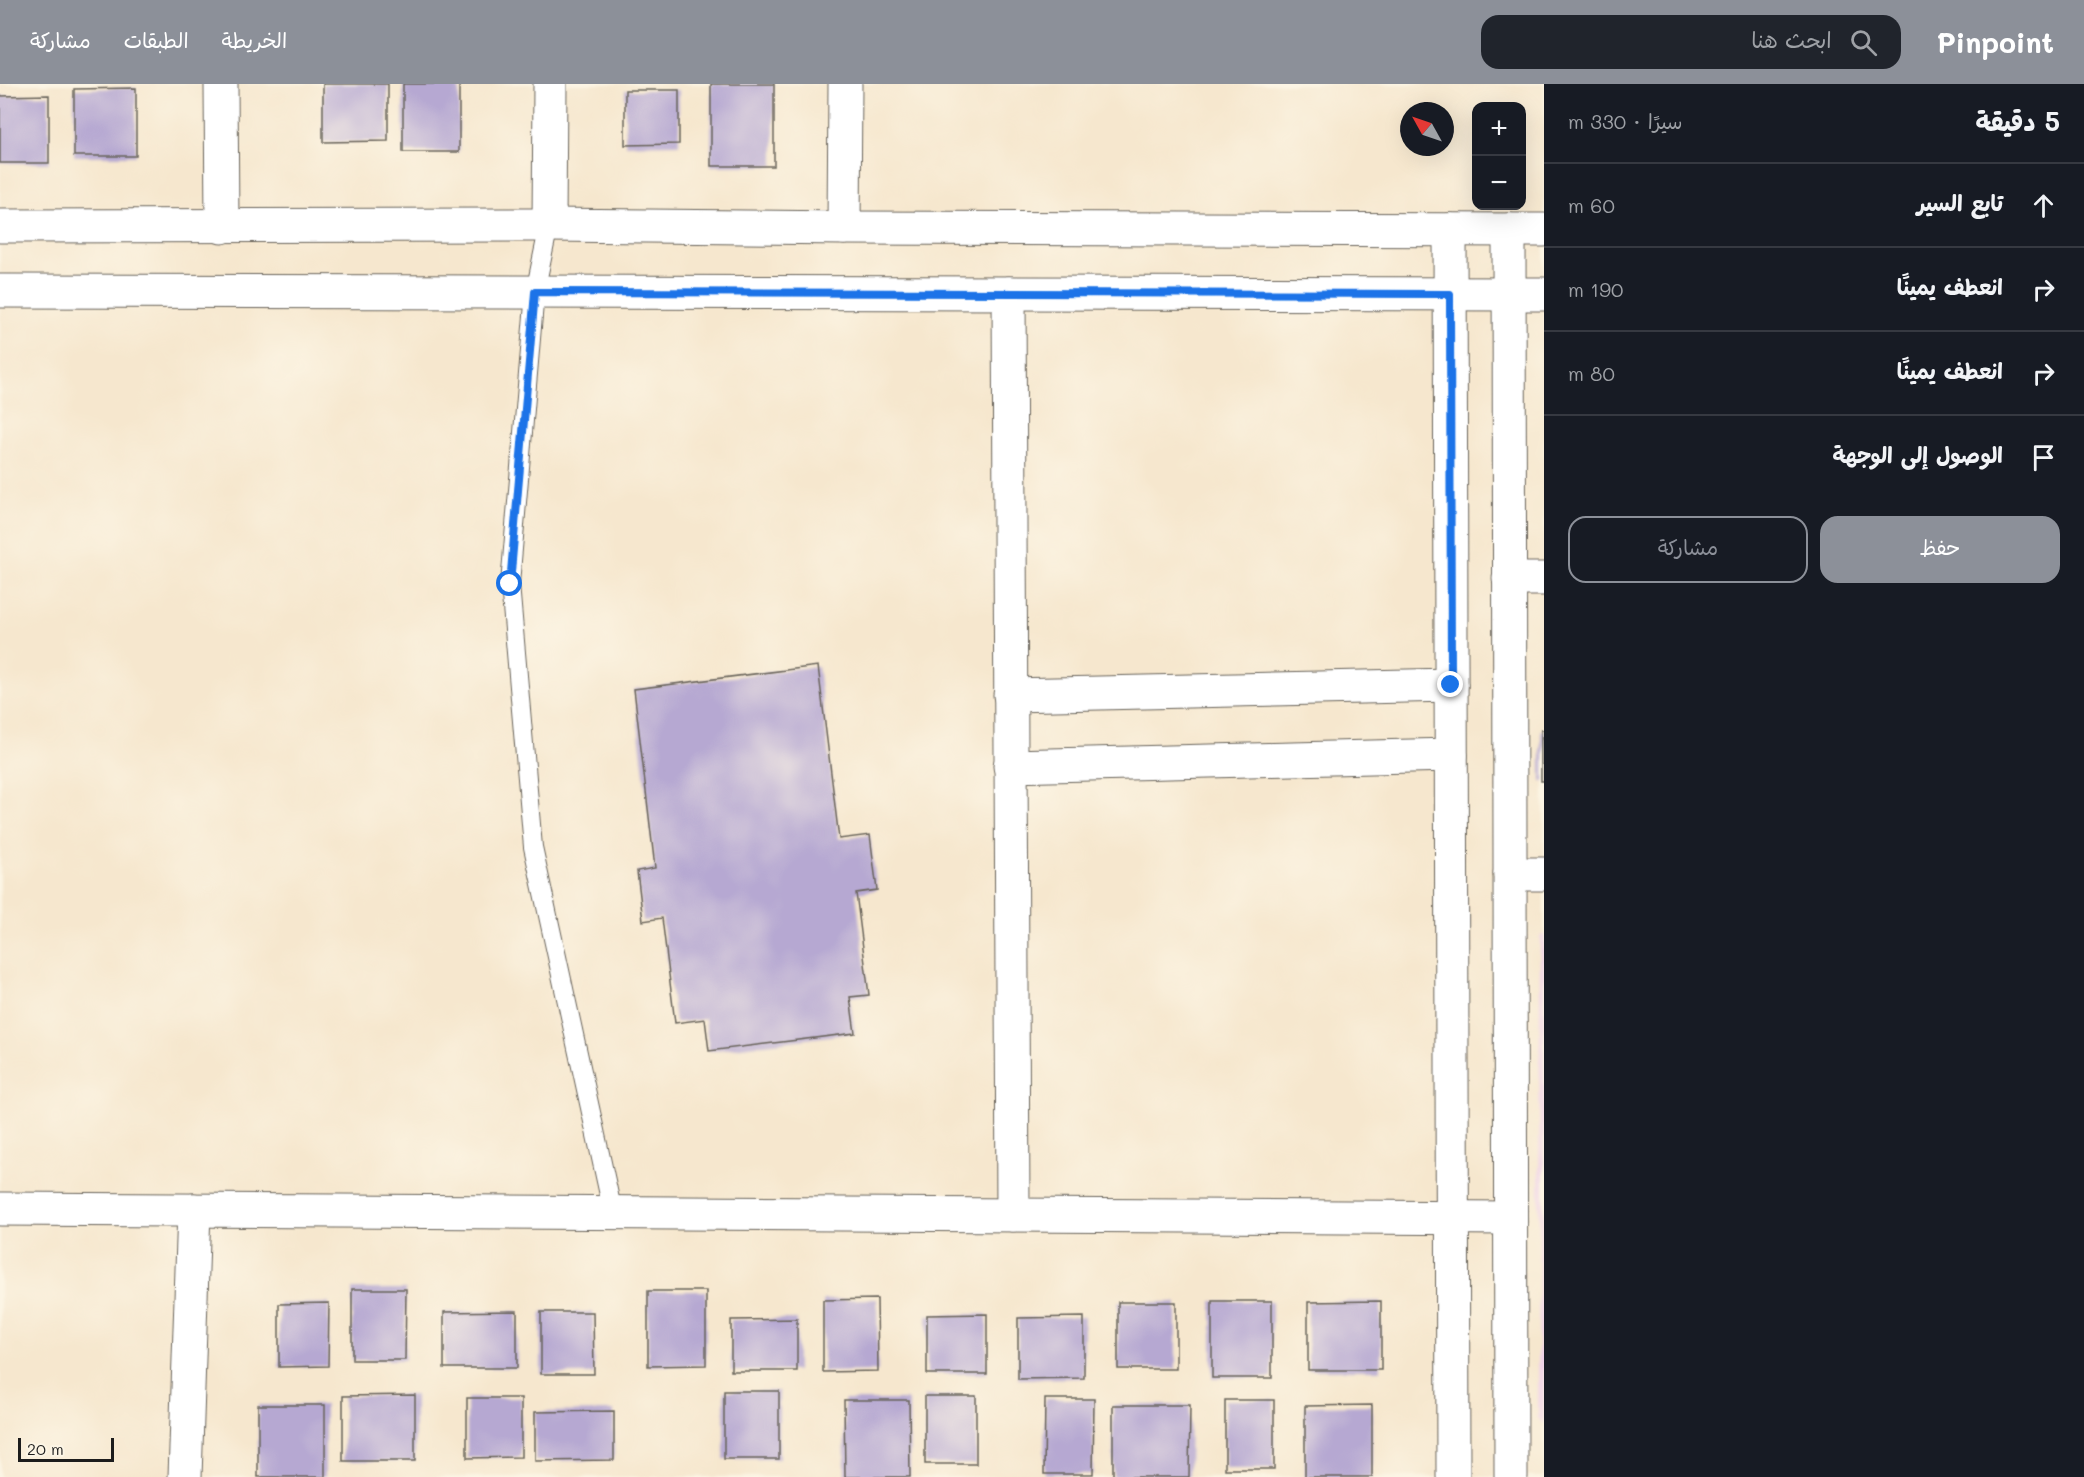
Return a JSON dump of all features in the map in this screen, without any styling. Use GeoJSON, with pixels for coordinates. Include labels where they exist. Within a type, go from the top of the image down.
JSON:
{"type":"FeatureCollection","features":[{"type":"Feature","properties":{"kind":"street"},"geometry":{"type":"LineString","coordinates":[[221,84],[222,227]]}},
{"type":"Feature","properties":{"kind":"street"},"geometry":{"type":"LineString","coordinates":[[549,225],[550,84]]}},
{"type":"Feature","properties":{"kind":"street"},"geometry":{"type":"LineString","coordinates":[[844,228],[845,84]]}},
{"type":"Feature","properties":{"kind":"street"},"geometry":{"type":"LineString","coordinates":[[0,226],[549,225],[1544,230]]}},
{"type":"Feature","properties":{"kind":"street"},"geometry":{"type":"LineString","coordinates":[[1450,230],[1452,1477]]}},
{"type":"Feature","properties":{"kind":"street"},"geometry":{"type":"LineString","coordinates":[[1509,230],[1511,1477]]}},
{"type":"Feature","properties":{"kind":"street"},"geometry":{"type":"LineString","coordinates":[[0,291],[1544,294]]}},
{"type":"Feature","properties":{"kind":"street"},"geometry":{"type":"LineString","coordinates":[[1009,293],[1012,1215]]}},
{"type":"Feature","properties":{"kind":"street"},"geometry":{"type":"LineString","coordinates":[[1509,579],[1544,579]]}},
{"type":"Feature","properties":{"kind":"street"},"geometry":{"type":"LineString","coordinates":[[1010,695],[1451,685]]}},
{"type":"Feature","properties":{"kind":"street"},"geometry":{"type":"LineString","coordinates":[[1011,766],[1451,755]]}},
{"type":"Feature","properties":{"kind":"street"},"geometry":{"type":"LineString","coordinates":[[1510,874],[1544,874]]}},
{"type":"Feature","properties":{"kind":"street"},"geometry":{"type":"LineString","coordinates":[[0,1209],[1510,1218]]}},
{"type":"Feature","properties":{"kind":"street"},"geometry":{"type":"LineString","coordinates":[[185,1477],[194,1210]]}},
{"type":"Feature","properties":{"kind":"lane"},"geometry":{"type":"LineString","coordinates":[[549,225],[535,292],[510,584],[533,847],[613,1213]]}},
{"type":"Feature","properties":{"kind":"shaded area"},"geometry":{"type":"Polygon","coordinates":[[[1544,934],[1544,1424],[1538,1418],[1540,937],[1544,934]]]}},
{"type":"Feature","properties":{"kind":"building"},"geometry":{"type":"Polygon","coordinates":[[[323,84],[388,84],[388,141],[323,142],[323,84]]]}},
{"type":"Feature","properties":{"kind":"building"},"geometry":{"type":"Polygon","coordinates":[[[403,84],[459,84],[459,152],[403,152],[403,84]]]}},
{"type":"Feature","properties":{"kind":"building"},"geometry":{"type":"Polygon","coordinates":[[[711,84],[774,84],[774,166],[711,166],[711,84]]]}},
{"type":"Feature","properties":{"kind":"building"},"geometry":{"type":"Polygon","coordinates":[[[136,88],[136,156],[74,156],[74,89],[136,88]]]}},
{"type":"Feature","properties":{"kind":"building"},"geometry":{"type":"Polygon","coordinates":[[[625,90],[679,90],[679,144],[625,145],[625,90]]]}},
{"type":"Feature","properties":{"kind":"building"},"geometry":{"type":"Polygon","coordinates":[[[49,95],[49,163],[0,163],[0,96],[49,95]]]}},
{"type":"Feature","properties":{"kind":"building"},"geometry":{"type":"Polygon","coordinates":[[[818,666],[839,839],[870,835],[877,890],[856,893],[869,995],[850,997],[855,1033],[709,1051],[705,1019],[675,1023],[662,918],[643,921],[637,871],[655,868],[634,689],[818,666]]]}},
{"type":"Feature","properties":{"kind":"building"},"geometry":{"type":"Polygon","coordinates":[[[1541,730],[1544,730],[1544,781],[1541,781],[1541,730]]]}},
{"type":"Feature","properties":{"kind":"building"},"geometry":{"type":"Polygon","coordinates":[[[352,1289],[406,1289],[405,1360],[352,1360],[352,1289]]]}},
{"type":"Feature","properties":{"kind":"building"},"geometry":{"type":"Polygon","coordinates":[[[648,1291],[706,1291],[706,1365],[648,1366],[648,1291]]]}},
{"type":"Feature","properties":{"kind":"building"},"geometry":{"type":"Polygon","coordinates":[[[877,1299],[878,1371],[823,1372],[823,1300],[877,1299]]]}},
{"type":"Feature","properties":{"kind":"building"},"geometry":{"type":"Polygon","coordinates":[[[1212,1301],[1272,1301],[1272,1378],[1212,1378],[1212,1301]]]}},
{"type":"Feature","properties":{"kind":"building"},"geometry":{"type":"Polygon","coordinates":[[[1381,1301],[1381,1370],[1308,1370],[1308,1302],[1381,1301]]]}},
{"type":"Feature","properties":{"kind":"building"},"geometry":{"type":"Polygon","coordinates":[[[1118,1302],[1176,1302],[1176,1369],[1118,1369],[1118,1302]]]}},
{"type":"Feature","properties":{"kind":"building"},"geometry":{"type":"Polygon","coordinates":[[[329,1303],[328,1366],[279,1367],[279,1304],[329,1303]]]}},
{"type":"Feature","properties":{"kind":"building"},"geometry":{"type":"Polygon","coordinates":[[[517,1311],[517,1368],[444,1368],[444,1312],[517,1311]]]}},
{"type":"Feature","properties":{"kind":"building"},"geometry":{"type":"Polygon","coordinates":[[[541,1312],[593,1312],[594,1374],[541,1374],[541,1312]]]}},
{"type":"Feature","properties":{"kind":"building"},"geometry":{"type":"Polygon","coordinates":[[[987,1314],[987,1374],[927,1374],[927,1315],[987,1314]]]}},
{"type":"Feature","properties":{"kind":"building"},"geometry":{"type":"Polygon","coordinates":[[[1084,1317],[1084,1378],[1018,1379],[1018,1318],[1084,1317]]]}},
{"type":"Feature","properties":{"kind":"building"},"geometry":{"type":"Polygon","coordinates":[[[797,1319],[797,1371],[731,1371],[731,1320],[797,1319]]]}},
{"type":"Feature","properties":{"kind":"building"},"geometry":{"type":"Polygon","coordinates":[[[724,1391],[779,1391],[779,1459],[724,1459],[724,1391]]]}},
{"type":"Feature","properties":{"kind":"building"},"geometry":{"type":"Polygon","coordinates":[[[415,1395],[415,1461],[343,1461],[343,1396],[415,1395]]]}},
{"type":"Feature","properties":{"kind":"building"},"geometry":{"type":"Polygon","coordinates":[[[925,1396],[976,1396],[976,1464],[925,1464],[925,1396]]]}},
{"type":"Feature","properties":{"kind":"building"},"geometry":{"type":"Polygon","coordinates":[[[467,1398],[521,1398],[521,1457],[467,1458],[467,1398]]]}},
{"type":"Feature","properties":{"kind":"building"},"geometry":{"type":"Polygon","coordinates":[[[1045,1399],[1094,1399],[1093,1474],[1044,1474],[1045,1399]]]}},
{"type":"Feature","properties":{"kind":"building"},"geometry":{"type":"Polygon","coordinates":[[[844,1400],[909,1400],[910,1477],[845,1477],[844,1400]]]}},
{"type":"Feature","properties":{"kind":"building"},"geometry":{"type":"Polygon","coordinates":[[[1225,1400],[1274,1400],[1274,1469],[1225,1469],[1225,1400]]]}},
{"type":"Feature","properties":{"kind":"building"},"geometry":{"type":"Polygon","coordinates":[[[258,1405],[325,1405],[325,1477],[258,1477],[258,1405]]]}},
{"type":"Feature","properties":{"kind":"building"},"geometry":{"type":"Polygon","coordinates":[[[1113,1405],[1190,1405],[1189,1477],[1113,1477],[1113,1405]]]}},
{"type":"Feature","properties":{"kind":"building"},"geometry":{"type":"Polygon","coordinates":[[[1372,1405],[1372,1477],[1305,1477],[1305,1406],[1372,1405]]]}},
{"type":"Feature","properties":{"kind":"building"},"geometry":{"type":"Polygon","coordinates":[[[614,1411],[614,1460],[535,1461],[535,1412],[614,1411]]]}},
{"type":"Feature","properties":{"kind":"route"},"geometry":{"type":"LineString","coordinates":[[510,584],[535,292],[1450,294],[1451,685]]}}]}
